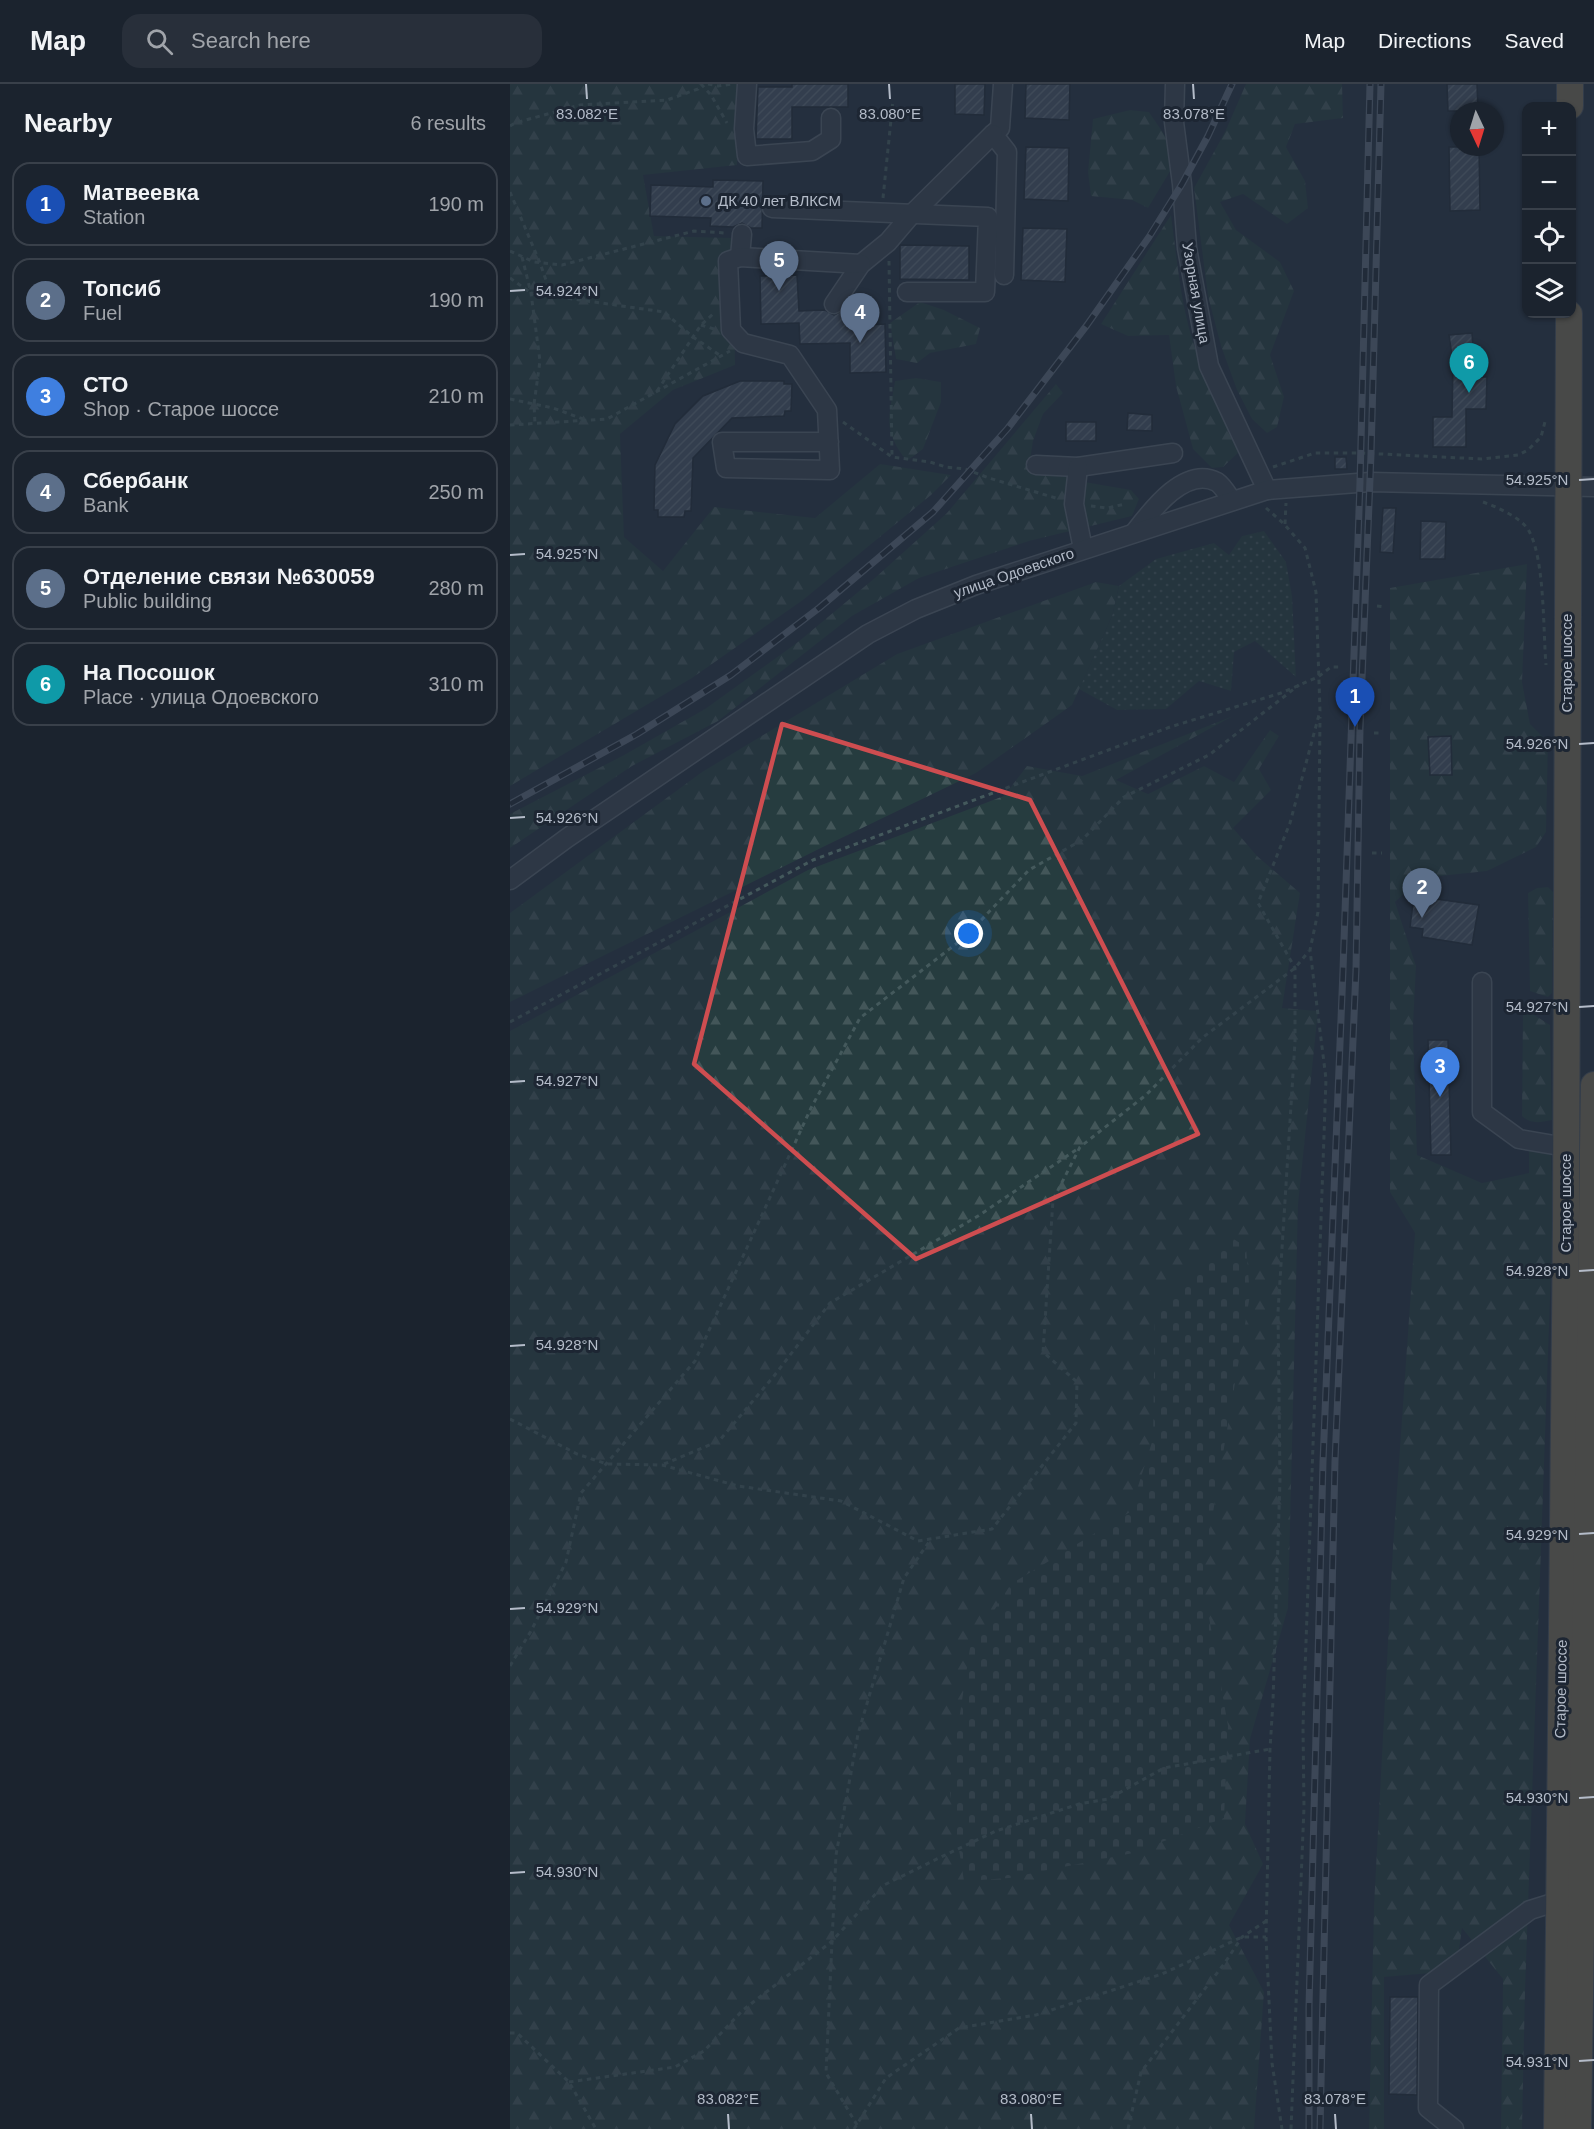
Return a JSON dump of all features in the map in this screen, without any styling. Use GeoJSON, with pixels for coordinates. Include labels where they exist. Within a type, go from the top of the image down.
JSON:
{"type":"FeatureCollection","features":[{"type":"Feature","properties":{"kind":"highway"},"geometry":{"type":"LineString","coordinates":[[1570,84],[1570,102]]}},
{"type":"Feature","properties":{"kind":"highway","name":"Старое шоссе"},"geometry":{"type":"LineString","coordinates":[[1557,2129],[1566,1147],[1569,318]]}},
{"type":"Feature","properties":{"kind":"highway","name":"Старое шоссе"},"geometry":{"type":"LineString","coordinates":[[1578,2129],[1589,1836],[1594,1085]]}},
{"type":"Feature","properties":{"kind":"street"},"geometry":{"type":"LineString","coordinates":[[747,84],[744,129],[747,156],[812,151],[831,139],[831,118]]}},
{"type":"Feature","properties":{"kind":"street"},"geometry":{"type":"LineString","coordinates":[[834,304],[861,264],[888,242],[912,215],[1000,128],[1003,84]]}},
{"type":"Feature","properties":{"kind":"street","name":"Узорная улица"},"geometry":{"type":"LineString","coordinates":[[1175,84],[1174,122],[1182,184],[1186,248],[1209,366],[1260,471],[1259,492]]}},
{"type":"Feature","properties":{"kind":"street"},"geometry":{"type":"LineString","coordinates":[[993,134],[1006,152],[1004,275]]}},
{"type":"Feature","properties":{"kind":"street"},"geometry":{"type":"LineString","coordinates":[[772,208],[912,215],[988,216],[985,292],[907,291]]}},
{"type":"Feature","properties":{"kind":"street"},"geometry":{"type":"LineString","coordinates":[[740,257],[742,234]]}},
{"type":"Feature","properties":{"kind":"street"},"geometry":{"type":"LineString","coordinates":[[829,442],[722,442],[726,468],[830,470],[829,442],[827,410],[790,355],[743,343],[731,330],[728,261],[740,257],[861,264]]}},
{"type":"Feature","properties":{"kind":"street"},"geometry":{"type":"LineString","coordinates":[[1036,465],[1078,467],[1173,453]]}},
{"type":"Feature","properties":{"kind":"street"},"geometry":{"type":"LineString","coordinates":[[1078,467],[1074,504],[1083,549]]}},
{"type":"Feature","properties":{"kind":"street"},"geometry":{"type":"LineString","coordinates":[[1134,533],[1153,509],[1178,487],[1192,479],[1205,478],[1219,483],[1232,501]]}},
{"type":"Feature","properties":{"kind":"street","name":"улица Одоевского"},"geometry":{"type":"LineString","coordinates":[[510,880],[868,634],[916,609],[976,585],[1259,492],[1370,482],[1594,487]]}},
{"type":"Feature","properties":{"kind":"street"},"geometry":{"type":"LineString","coordinates":[[1482,982],[1482,1112],[1520,1139],[1566,1147]]}},
{"type":"Feature","properties":{"kind":"street"},"geometry":{"type":"LineString","coordinates":[[1454,2129],[1428,2108],[1429,1985],[1530,1910],[1559,1901]]}},
{"type":"Feature","properties":{"kind":"path"},"geometry":{"type":"LineString","coordinates":[[510,126],[580,105],[667,100],[698,89],[700,84],[711,95],[727,122],[728,132]]}},
{"type":"Feature","properties":{"kind":"path"},"geometry":{"type":"LineString","coordinates":[[708,84],[718,86],[734,84]]}},
{"type":"Feature","properties":{"kind":"path"},"geometry":{"type":"LineString","coordinates":[[882,213],[893,100]]}},
{"type":"Feature","properties":{"kind":"path"},"geometry":{"type":"LineString","coordinates":[[510,192],[552,297]]}},
{"type":"Feature","properties":{"kind":"path"},"geometry":{"type":"LineString","coordinates":[[510,251],[540,263],[562,265],[694,231],[742,234]]}},
{"type":"Feature","properties":{"kind":"path"},"geometry":{"type":"LineString","coordinates":[[888,242],[892,457]]}},
{"type":"Feature","properties":{"kind":"path"},"geometry":{"type":"LineString","coordinates":[[522,256],[531,293],[540,361],[534,404],[535,424]]}},
{"type":"Feature","properties":{"kind":"path"},"geometry":{"type":"LineString","coordinates":[[510,278],[531,293],[664,312],[693,337],[721,356]]}},
{"type":"Feature","properties":{"kind":"path"},"geometry":{"type":"LineString","coordinates":[[656,392],[701,325],[730,298]]}},
{"type":"Feature","properties":{"kind":"path"},"geometry":{"type":"LineString","coordinates":[[510,425],[607,419],[743,343]]}},
{"type":"Feature","properties":{"kind":"path"},"geometry":{"type":"LineString","coordinates":[[510,399],[553,408],[587,420]]}},
{"type":"Feature","properties":{"kind":"path"},"geometry":{"type":"LineString","coordinates":[[827,410],[892,457],[930,462],[946,467],[965,468],[989,478]]}},
{"type":"Feature","properties":{"kind":"path"},"geometry":{"type":"LineString","coordinates":[[1260,471],[1315,453],[1482,459],[1518,455],[1528,450],[1541,437],[1546,418]]}},
{"type":"Feature","properties":{"kind":"path"},"geometry":{"type":"LineString","coordinates":[[1259,492],[1305,548],[1316,592],[1320,711],[1318,912],[1310,950],[1326,1079],[1303,1726],[1304,1807],[1291,2129]]}},
{"type":"Feature","properties":{"kind":"path"},"geometry":{"type":"LineString","coordinates":[[1483,502],[1504,510],[1528,530],[1538,557],[1546,674]]}},
{"type":"Feature","properties":{"kind":"path"},"geometry":{"type":"LineString","coordinates":[[1377,606],[1386,607]]}},
{"type":"Feature","properties":{"kind":"path"},"geometry":{"type":"LineString","coordinates":[[510,1023],[813,860],[1170,727],[1299,686],[1318,677],[1331,667],[1338,667]]}},
{"type":"Feature","properties":{"kind":"path"},"geometry":{"type":"LineString","coordinates":[[510,1666],[566,1562],[581,1493],[696,1361],[811,1108],[860,1018],[965,937],[1029,870],[1082,840],[1124,797],[1209,754],[1299,686]]}},
{"type":"Feature","properties":{"kind":"path"},"geometry":{"type":"LineString","coordinates":[[1282,2129],[1272,2063],[1266,1937],[1280,1480],[1278,1312],[1295,1042],[1295,968],[1258,903],[1290,824],[1320,711]]}},
{"type":"Feature","properties":{"kind":"path"},"geometry":{"type":"LineString","coordinates":[[1374,733],[1383,733]]}},
{"type":"Feature","properties":{"kind":"path"},"geometry":{"type":"LineString","coordinates":[[1372,853],[1382,853]]}},
{"type":"Feature","properties":{"kind":"path"},"geometry":{"type":"LineString","coordinates":[[662,1465],[719,1441],[774,1376],[830,1303],[978,1216],[1080,1147],[1146,1095],[1202,1038],[1295,968],[1310,950]]}},
{"type":"Feature","properties":{"kind":"path"},"geometry":{"type":"LineString","coordinates":[[510,1419],[577,1454],[606,1464],[662,1465],[738,1486],[842,1501],[918,1541],[992,1529],[1076,1424],[1077,1382],[1043,1352],[1043,1340],[1053,1200],[1080,1147]]}},
{"type":"Feature","properties":{"kind":"path"},"geometry":{"type":"LineString","coordinates":[[931,1539],[904,1578],[858,1734],[836,1855],[826,2073],[855,2127],[886,2078],[959,2028],[1048,2011],[1162,1974],[1242,1937],[1267,1921]]}},
{"type":"Feature","properties":{"kind":"path"},"geometry":{"type":"LineString","coordinates":[[569,2082],[675,2067],[705,2051],[743,2010],[831,1942],[884,1885],[996,1831],[1079,1804],[1108,1799],[1164,1768],[1270,1749]]}},
{"type":"Feature","properties":{"kind":"path"},"geometry":{"type":"LineString","coordinates":[[1242,1937],[1266,1937]]}},
{"type":"Feature","properties":{"kind":"path"},"geometry":{"type":"LineString","coordinates":[[1128,2129],[1141,2072],[1242,1937]]}},
{"type":"Feature","properties":{"kind":"path"},"geometry":{"type":"LineString","coordinates":[[510,2033],[517,2033],[569,2082],[596,2129]]}},
{"type":"Feature","properties":{"kind":"highlighted area"},"geometry":{"type":"Polygon","coordinates":[[[782,724],[1030,800],[1198,1134],[916,1259],[694,1064],[782,724]]]}},
{"type":"Feature","properties":{"kind":"green space"},"geometry":{"type":"Polygon","coordinates":[[[510,84],[738,84],[737,165],[643,175],[654,236],[734,238],[735,365],[673,390],[620,434],[624,537],[663,571],[714,507],[815,518],[880,464],[951,475],[931,495],[803,600],[692,678],[510,786],[510,84]]]}},
{"type":"Feature","properties":{"kind":"green space"},"geometry":{"type":"Polygon","coordinates":[[[1246,84],[1342,84],[1343,118],[1295,124],[1286,147],[1305,181],[1308,208],[1287,224],[1243,194],[1220,202],[1236,230],[1280,262],[1294,291],[1270,355],[1284,397],[1277,427],[1267,433],[1252,419],[1237,390],[1221,346],[1208,296],[1194,188],[1225,132],[1246,84]]]}},
{"type":"Feature","properties":{"kind":"green space"},"geometry":{"type":"Polygon","coordinates":[[[1130,110],[1149,112],[1170,143],[1172,168],[1148,208],[1132,200],[1091,196],[1088,172],[1093,119],[1130,110]]]}},
{"type":"Feature","properties":{"kind":"green space"},"geometry":{"type":"Polygon","coordinates":[[[1171,215],[1188,324],[1210,389],[1239,452],[1223,467],[1212,468],[1193,449],[1176,386],[1169,335],[1128,336],[1101,324],[1171,215]]]}},
{"type":"Feature","properties":{"kind":"green space"},"geometry":{"type":"Polygon","coordinates":[[[920,302],[944,310],[980,328],[976,344],[930,353],[917,363],[896,359],[890,323],[920,302]]]}},
{"type":"Feature","properties":{"kind":"green space"},"geometry":{"type":"Polygon","coordinates":[[[916,378],[941,382],[941,402],[923,449],[907,461],[894,440],[889,423],[895,381],[916,378]]]}},
{"type":"Feature","properties":{"kind":"green space"},"geometry":{"type":"Polygon","coordinates":[[[1056,384],[1063,393],[1043,414],[1033,441],[1029,467],[1072,468],[1073,480],[1131,490],[1139,499],[1132,516],[1029,541],[919,578],[852,616],[718,721],[632,766],[510,848],[510,814],[624,755],[705,709],[798,642],[876,577],[947,513],[1056,384]]]}},
{"type":"Feature","properties":{"kind":"green space"},"geometry":{"type":"Polygon","coordinates":[[[1264,531],[1286,562],[1292,596],[1296,677],[1255,641],[1234,652],[1231,691],[1199,681],[1166,709],[1117,710],[1079,689],[1112,616],[1119,586],[1156,559],[1214,543],[1229,555],[1242,536],[1264,531]]]}},
{"type":"Feature","properties":{"kind":"green space"},"geometry":{"type":"Polygon","coordinates":[[[1527,564],[1522,682],[1530,724],[1548,742],[1546,832],[1536,847],[1487,871],[1421,878],[1395,902],[1416,966],[1413,1026],[1417,1155],[1482,1183],[1529,1173],[1529,1147],[1551,1149],[1553,1216],[1522,2129],[1501,2129],[1503,1979],[1462,1928],[1456,1971],[1384,1977],[1384,2129],[1369,2129],[1374,1906],[1393,1547],[1415,1233],[1390,1192],[1390,588],[1527,564]]]}},
{"type":"Feature","properties":{"kind":"green space"},"geometry":{"type":"Polygon","coordinates":[[[1096,582],[1119,586],[1112,616],[1072,705],[976,773],[510,1002],[510,913],[702,772],[897,654],[1096,582]]]}},
{"type":"Feature","properties":{"kind":"green space"},"geometry":{"type":"Polygon","coordinates":[[[1233,716],[1116,780],[1148,794],[1204,766],[1234,782],[1270,730],[1279,736],[1259,769],[1271,790],[1233,828],[1257,856],[1300,893],[1282,1008],[1318,1011],[1298,1205],[1288,1608],[1250,1739],[1245,1824],[1263,1864],[1229,1925],[1264,1992],[1254,2129],[510,2129],[510,1031],[808,870],[1004,796],[1027,766],[1082,776],[1233,716]]]}},
{"type":"Feature","properties":{"kind":"green space"},"geometry":{"type":"Polygon","coordinates":[[[1548,887],[1553,892],[1552,993],[1548,997],[1530,991],[1528,893],[1537,888],[1548,887]]]}},
{"type":"Feature","properties":{"kind":"green space"},"geometry":{"type":"Polygon","coordinates":[[[1523,1008],[1550,1025],[1552,1120],[1533,1122],[1522,1116],[1523,1008]]]}},
{"type":"Feature","properties":{"kind":"green space"},"geometry":{"type":"Polygon","coordinates":[[[1229,1236],[1246,1247],[1250,1295],[1202,1577],[1228,1726],[1224,1818],[1133,1853],[1009,1878],[964,1881],[949,1786],[970,1648],[1011,1584],[1130,1512],[1153,1439],[1155,1306],[1229,1236]]]}},
{"type":"Feature","properties":{"kind":"building"},"geometry":{"type":"Polygon","coordinates":[[[792,84],[848,84],[848,107],[792,107],[792,139],[756,139],[758,87],[792,87],[792,84]]]}},
{"type":"Feature","properties":{"kind":"building"},"geometry":{"type":"Polygon","coordinates":[[[955,84],[985,84],[984,115],[955,114],[955,84]]]}},
{"type":"Feature","properties":{"kind":"building"},"geometry":{"type":"Polygon","coordinates":[[[1026,84],[1070,84],[1069,120],[1025,118],[1026,84]]]}},
{"type":"Feature","properties":{"kind":"building"},"geometry":{"type":"Polygon","coordinates":[[[1447,84],[1477,84],[1478,102],[1450,102],[1450,111],[1448,111],[1447,84]]]}},
{"type":"Feature","properties":{"kind":"building"},"geometry":{"type":"Polygon","coordinates":[[[1026,147],[1069,148],[1068,201],[1024,199],[1026,147]]]}},
{"type":"Feature","properties":{"kind":"building"},"geometry":{"type":"Polygon","coordinates":[[[1449,147],[1450,156],[1479,156],[1480,210],[1450,211],[1449,147]]]}},
{"type":"Feature","properties":{"kind":"building","name":"ДК 40 лет ВЛКСМ"},"geometry":{"type":"Polygon","coordinates":[[[713,180],[763,181],[762,228],[751,228],[742,223],[733,227],[710,226],[711,218],[650,216],[651,185],[713,187],[713,180]]]}},
{"type":"Feature","properties":{"kind":"building"},"geometry":{"type":"Polygon","coordinates":[[[1023,228],[1067,229],[1065,282],[1021,280],[1023,228]]]}},
{"type":"Feature","properties":{"kind":"building"},"geometry":{"type":"Polygon","coordinates":[[[900,245],[969,246],[969,280],[900,279],[900,245]]]}},
{"type":"Feature","properties":{"kind":"building"},"geometry":{"type":"Polygon","coordinates":[[[797,275],[799,311],[825,310],[834,315],[848,310],[849,326],[885,324],[886,372],[850,373],[850,343],[800,344],[799,323],[761,324],[760,276],[797,275]]]}},
{"type":"Feature","properties":{"kind":"building"},"geometry":{"type":"Polygon","coordinates":[[[1472,333],[1475,377],[1487,377],[1486,409],[1466,409],[1466,447],[1433,447],[1433,417],[1452,417],[1453,363],[1449,335],[1472,333]]]}},
{"type":"Feature","properties":{"kind":"building"},"geometry":{"type":"Polygon","coordinates":[[[740,381],[784,381],[784,384],[792,384],[791,411],[785,411],[784,416],[732,418],[693,458],[691,511],[685,511],[684,517],[658,517],[658,510],[654,510],[655,465],[675,424],[703,396],[740,381]]]}},
{"type":"Feature","properties":{"kind":"building"},"geometry":{"type":"Polygon","coordinates":[[[1128,413],[1152,415],[1152,431],[1127,430],[1128,413]]]}},
{"type":"Feature","properties":{"kind":"building"},"geometry":{"type":"Polygon","coordinates":[[[1066,422],[1096,422],[1096,441],[1066,441],[1066,422]]]}},
{"type":"Feature","properties":{"kind":"building"},"geometry":{"type":"Polygon","coordinates":[[[1335,457],[1346,457],[1347,469],[1335,469],[1335,457]]]}},
{"type":"Feature","properties":{"kind":"building"},"geometry":{"type":"Polygon","coordinates":[[[1383,508],[1396,508],[1393,553],[1380,552],[1383,508]]]}},
{"type":"Feature","properties":{"kind":"building"},"geometry":{"type":"Polygon","coordinates":[[[1421,521],[1446,522],[1445,559],[1420,559],[1421,521]]]}},
{"type":"Feature","properties":{"kind":"building"},"geometry":{"type":"Polygon","coordinates":[[[1451,736],[1452,775],[1430,775],[1428,737],[1451,736]]]}},
{"type":"Feature","properties":{"kind":"building"},"geometry":{"type":"Polygon","coordinates":[[[1414,896],[1479,905],[1472,945],[1422,937],[1423,929],[1410,927],[1414,896]]]}},
{"type":"Feature","properties":{"kind":"building"},"geometry":{"type":"Polygon","coordinates":[[[1428,1040],[1448,1040],[1451,1155],[1431,1155],[1428,1040]]]}},
{"type":"Feature","properties":{"kind":"building"},"geometry":{"type":"Polygon","coordinates":[[[1390,1997],[1418,1997],[1417,2095],[1389,2094],[1390,1997]]]}},
{"type":"Feature","properties":{"kind":"railway"},"geometry":{"type":"LineString","coordinates":[[510,804],[637,734],[731,675],[819,608],[933,512],[1008,428],[1087,325],[1149,237],[1182,184],[1232,84]]}},
{"type":"Feature","properties":{"kind":"railway"},"geometry":{"type":"LineString","coordinates":[[1309,2129],[1309,2007],[1323,1462],[1360,482],[1370,84]]}},
{"type":"Feature","properties":{"kind":"railway"},"geometry":{"type":"LineString","coordinates":[[1320,2129],[1335,1461],[1356,970],[1360,728],[1371,454],[1381,84]]}},
{"type":"Feature","properties":{"kind":"place","name":"ДК 40 лет ВЛКСМ"},"geometry":{"type":"Point","coordinates":[706,201]}},
{"type":"Feature","properties":{"kind":"place","name":"Отделение связи №630059"},"geometry":{"type":"Point","coordinates":[779,291]}},
{"type":"Feature","properties":{"kind":"place","name":"Сбербанк"},"geometry":{"type":"Point","coordinates":[860,343]}},
{"type":"Feature","properties":{"kind":"place","name":"На Посошок"},"geometry":{"type":"Point","coordinates":[1469,393]}},
{"type":"Feature","properties":{"kind":"place","name":"Матвеевка"},"geometry":{"type":"Point","coordinates":[1355,727]}},
{"type":"Feature","properties":{"kind":"place","name":"Топсиб"},"geometry":{"type":"Point","coordinates":[1422,918]}},
{"type":"Feature","properties":{"kind":"place","name":"СТО"},"geometry":{"type":"Point","coordinates":[1440,1097]}}]}
